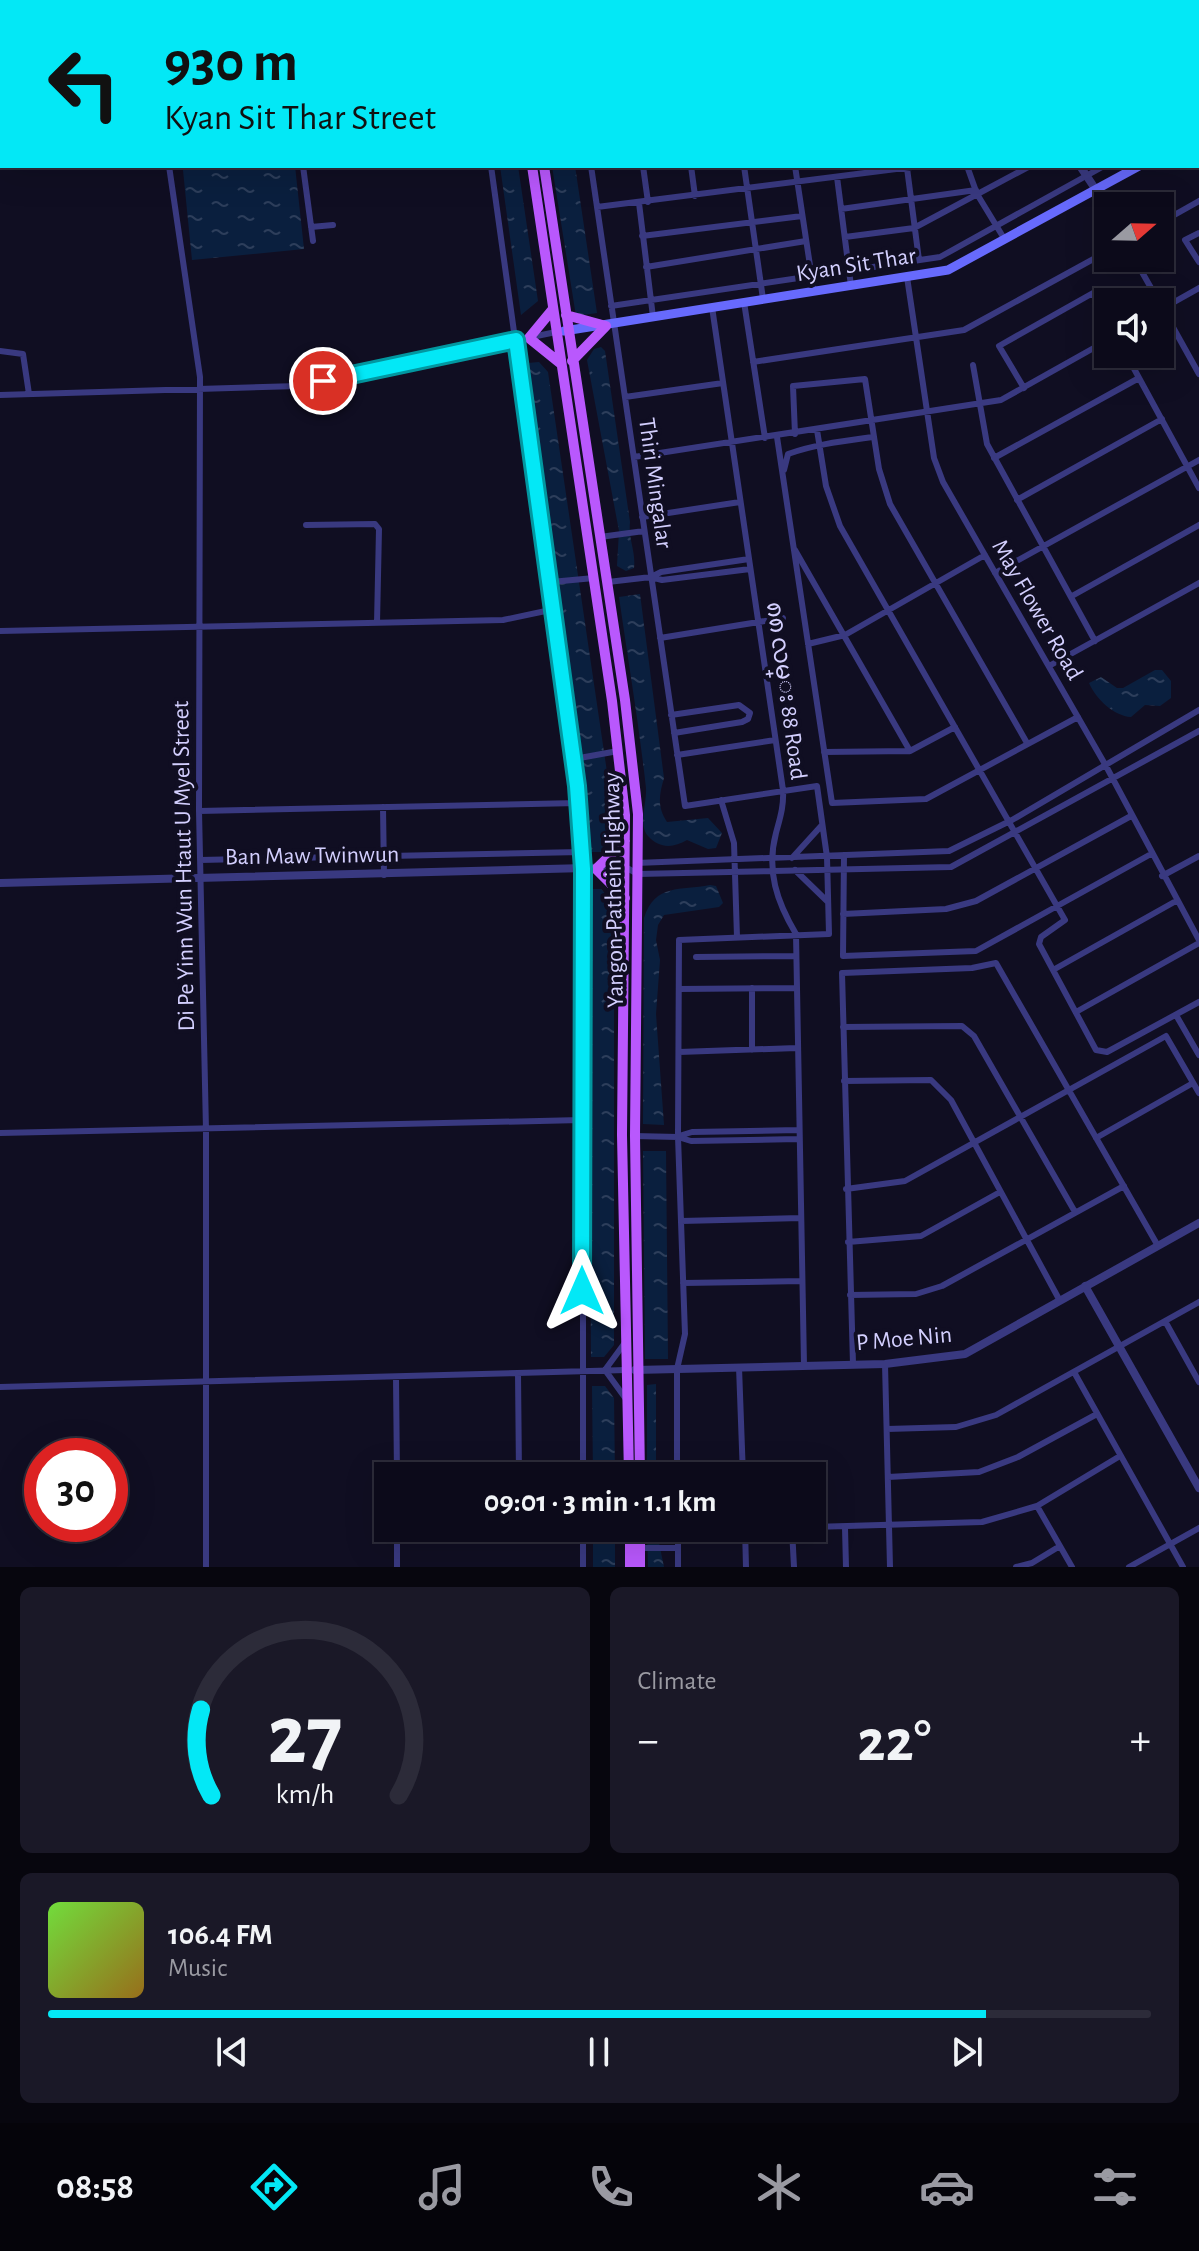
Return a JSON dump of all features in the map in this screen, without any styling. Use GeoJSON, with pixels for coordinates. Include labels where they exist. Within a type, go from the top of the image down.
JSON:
{"type":"FeatureCollection","features":[{"type":"Feature","properties":{"kind":"main road","name":"Yangon-Pathein Highway"},"geometry":{"type":"LineString","coordinates":[[532,168],[618,751],[625,841],[622,1135],[629,1462]]}},
{"type":"Feature","properties":{"kind":"main road","name":"Yangon-Pathein Highway"},"geometry":{"type":"LineString","coordinates":[[544,168],[634,774],[638,862],[635,1136],[642,1462]]}},
{"type":"Feature","properties":{"kind":"main road","name":"Kyan Sit Thar"},"geometry":{"type":"LineString","coordinates":[[556,332],[948,270],[1135,168]]}},
{"type":"Feature","properties":{"kind":"main road"},"geometry":{"type":"LineString","coordinates":[[553,309],[529,338],[560,363]]}},
{"type":"Feature","properties":{"kind":"main road"},"geometry":{"type":"LineString","coordinates":[[566,315],[610,325]]}},
{"type":"Feature","properties":{"kind":"main road"},"geometry":{"type":"LineString","coordinates":[[572,361],[610,325]]}},
{"type":"Feature","properties":{"kind":"main road"},"geometry":{"type":"LineString","coordinates":[[625,841],[596,869],[625,898]]}},
{"type":"Feature","properties":{"kind":"main road"},"geometry":{"type":"LineString","coordinates":[[630,1542],[630,1567]]}},
{"type":"Feature","properties":{"kind":"main road"},"geometry":{"type":"LineString","coordinates":[[640,1567],[641,1542]]}},
{"type":"Feature","properties":{"kind":"street","name":"Di Pe Yinn Wun Htaut U Myel Street"},"geometry":{"type":"LineString","coordinates":[[169,168],[200,391],[198,626],[206,1130],[206,1567]]}},
{"type":"Feature","properties":{"kind":"street"},"geometry":{"type":"LineString","coordinates":[[303,168],[313,241]]}},
{"type":"Feature","properties":{"kind":"street"},"geometry":{"type":"LineString","coordinates":[[491,168],[576,759],[583,869],[583,1462]]}},
{"type":"Feature","properties":{"kind":"street","name":"Thiri Mingalar"},"geometry":{"type":"LineString","coordinates":[[591,168],[611,306],[610,325],[625,397],[685,806],[721,800]]}},
{"type":"Feature","properties":{"kind":"street"},"geometry":{"type":"LineString","coordinates":[[643,168],[648,202]]}},
{"type":"Feature","properties":{"kind":"street"},"geometry":{"type":"LineString","coordinates":[[691,168],[695,196]]}},
{"type":"Feature","properties":{"kind":"street"},"geometry":{"type":"LineString","coordinates":[[744,168],[763,299]]}},
{"type":"Feature","properties":{"kind":"street"},"geometry":{"type":"LineString","coordinates":[[795,168],[814,292]]}},
{"type":"Feature","properties":{"kind":"street"},"geometry":{"type":"LineString","coordinates":[[846,168],[847,176]]}},
{"type":"Feature","properties":{"kind":"street"},"geometry":{"type":"LineString","coordinates":[[597,207],[907,168],[919,260]]}},
{"type":"Feature","properties":{"kind":"street"},"geometry":{"type":"LineString","coordinates":[[968,168],[977,192],[1005,240]]}},
{"type":"Feature","properties":{"kind":"street"},"geometry":{"type":"LineString","coordinates":[[1081,168],[1096,190]]}},
{"type":"Feature","properties":{"kind":"street"},"geometry":{"type":"LineString","coordinates":[[611,306],[940,257],[1101,168]]}},
{"type":"Feature","properties":{"kind":"street"},"geometry":{"type":"LineString","coordinates":[[845,237],[914,228],[1019,169]]}},
{"type":"Feature","properties":{"kind":"street"},"geometry":{"type":"LineString","coordinates":[[837,177],[851,286]]}},
{"type":"Feature","properties":{"kind":"street"},"geometry":{"type":"LineString","coordinates":[[841,209],[977,192]]}},
{"type":"Feature","properties":{"kind":"street"},"geometry":{"type":"LineString","coordinates":[[1174,215],[1199,201]]}},
{"type":"Feature","properties":{"kind":"street"},"geometry":{"type":"LineString","coordinates":[[639,203],[653,317]]}},
{"type":"Feature","properties":{"kind":"street"},"geometry":{"type":"LineString","coordinates":[[642,236],[802,216]]}},
{"type":"Feature","properties":{"kind":"street"},"geometry":{"type":"LineString","coordinates":[[311,227],[333,225]]}},
{"type":"Feature","properties":{"kind":"street"},"geometry":{"type":"LineString","coordinates":[[1199,233],[1185,240],[1199,262]]}},
{"type":"Feature","properties":{"kind":"street"},"geometry":{"type":"LineString","coordinates":[[646,267],[806,241]]}},
{"type":"Feature","properties":{"kind":"street"},"geometry":{"type":"LineString","coordinates":[[753,362],[964,330],[1094,259]]}},
{"type":"Feature","properties":{"kind":"street","name":"May Flower Road"},"geometry":{"type":"LineString","coordinates":[[907,277],[934,458],[943,482],[1106,766],[1199,942]]}},
{"type":"Feature","properties":{"kind":"street"},"geometry":{"type":"LineString","coordinates":[[1174,300],[1199,288]]}},
{"type":"Feature","properties":{"kind":"street"},"geometry":{"type":"LineString","coordinates":[[1024,388],[999,346],[1094,295]]}},
{"type":"Feature","properties":{"kind":"street"},"geometry":{"type":"LineString","coordinates":[[744,302],[765,438]]}},
{"type":"Feature","properties":{"kind":"street","name":"၈၈ လမ္း 88 Road"},"geometry":{"type":"LineString","coordinates":[[712,307],[783,790],[784,805],[771,870],[779,905],[796,934],[804,1365]]}},
{"type":"Feature","properties":{"kind":"street"},"geometry":{"type":"LineString","coordinates":[[1174,330],[1199,374]]}},
{"type":"Feature","properties":{"kind":"street"},"geometry":{"type":"LineString","coordinates":[[0,395],[298,386],[556,332]]}},
{"type":"Feature","properties":{"kind":"street"},"geometry":{"type":"LineString","coordinates":[[634,457],[1001,400],[1094,348]]}},
{"type":"Feature","properties":{"kind":"street"},"geometry":{"type":"LineString","coordinates":[[0,351],[23,354],[29,394]]}},
{"type":"Feature","properties":{"kind":"street"},"geometry":{"type":"LineString","coordinates":[[973,365],[987,444],[1095,641]]}},
{"type":"Feature","properties":{"kind":"street"},"geometry":{"type":"LineString","coordinates":[[1134,368],[1199,488]]}},
{"type":"Feature","properties":{"kind":"street"},"geometry":{"type":"LineString","coordinates":[[795,434],[793,386],[863,377],[867,382],[873,437],[890,504],[1027,743]]}},
{"type":"Feature","properties":{"kind":"street"},"geometry":{"type":"LineString","coordinates":[[994,458],[1139,378]]}},
{"type":"Feature","properties":{"kind":"street"},"geometry":{"type":"LineString","coordinates":[[625,397],[723,383]]}},
{"type":"Feature","properties":{"kind":"street"},"geometry":{"type":"LineString","coordinates":[[1017,500],[1162,419]]}},
{"type":"Feature","properties":{"kind":"street"},"geometry":{"type":"LineString","coordinates":[[817,430],[826,486],[840,526],[1057,908],[1063,923],[1039,940],[1101,1053],[1199,1002]]}},
{"type":"Feature","properties":{"kind":"street"},"geometry":{"type":"LineString","coordinates":[[777,437],[832,803],[926,799],[1078,717]]}},
{"type":"Feature","properties":{"kind":"street"},"geometry":{"type":"LineString","coordinates":[[783,478],[788,454],[820,444],[873,437]]}},
{"type":"Feature","properties":{"kind":"street"},"geometry":{"type":"LineString","coordinates":[[995,573],[1199,460]]}},
{"type":"Feature","properties":{"kind":"street"},"geometry":{"type":"LineString","coordinates":[[642,517],[740,502]]}},
{"type":"Feature","properties":{"kind":"street"},"geometry":{"type":"LineString","coordinates":[[306,525],[375,524],[379,529],[377,623]]}},
{"type":"Feature","properties":{"kind":"street"},"geometry":{"type":"LineString","coordinates":[[1072,596],[1199,525]]}},
{"type":"Feature","properties":{"kind":"street"},"geometry":{"type":"LineString","coordinates":[[600,537],[644,531]]}},
{"type":"Feature","properties":{"kind":"street"},"geometry":{"type":"LineString","coordinates":[[794,547],[910,751]]}},
{"type":"Feature","properties":{"kind":"street"},"geometry":{"type":"LineString","coordinates":[[808,644],[845,635],[985,555]]}},
{"type":"Feature","properties":{"kind":"street"},"geometry":{"type":"LineString","coordinates":[[608,582],[749,559]]}},
{"type":"Feature","properties":{"kind":"street"},"geometry":{"type":"LineString","coordinates":[[702,565],[704,575]]}},
{"type":"Feature","properties":{"kind":"street"},"geometry":{"type":"LineString","coordinates":[[651,577],[662,580],[750,569]]}},
{"type":"Feature","properties":{"kind":"street"},"geometry":{"type":"LineString","coordinates":[[553,582],[594,578]]}},
{"type":"Feature","properties":{"kind":"street"},"geometry":{"type":"LineString","coordinates":[[1049,666],[1199,583]]}},
{"type":"Feature","properties":{"kind":"street"},"geometry":{"type":"LineString","coordinates":[[0,631],[503,620],[555,609]]}},
{"type":"Feature","properties":{"kind":"street"},"geometry":{"type":"LineString","coordinates":[[660,638],[783,618]]}},
{"type":"Feature","properties":{"kind":"street"},"geometry":{"type":"LineString","coordinates":[[671,715],[739,705],[750,713],[748,719],[742,722],[674,733]]}},
{"type":"Feature","properties":{"kind":"street"},"geometry":{"type":"LineString","coordinates":[[625,867],[638,862],[949,851],[1010,821],[1199,710]]}},
{"type":"Feature","properties":{"kind":"street"},"geometry":{"type":"LineString","coordinates":[[824,752],[910,751],[955,727]]}},
{"type":"Feature","properties":{"kind":"street"},"geometry":{"type":"LineString","coordinates":[[625,867],[638,874],[951,867],[1199,731]]}},
{"type":"Feature","properties":{"kind":"street"},"geometry":{"type":"LineString","coordinates":[[677,755],[775,740]]}},
{"type":"Feature","properties":{"kind":"street"},"geometry":{"type":"LineString","coordinates":[[576,759],[618,751]]}},
{"type":"Feature","properties":{"kind":"street"},"geometry":{"type":"LineString","coordinates":[[677,1462],[677,1369],[685,1334],[678,1137],[679,940],[829,934],[828,869],[817,786],[721,800],[731,822],[737,937]]}},
{"type":"Feature","properties":{"kind":"street"},"geometry":{"type":"LineString","coordinates":[[199,811],[578,803]]}},
{"type":"Feature","properties":{"kind":"street"},"geometry":{"type":"LineString","coordinates":[[383,807],[384,875]]}},
{"type":"Feature","properties":{"kind":"street"},"geometry":{"type":"LineString","coordinates":[[843,914],[946,909],[976,901],[1131,816]]}},
{"type":"Feature","properties":{"kind":"street"},"geometry":{"type":"LineString","coordinates":[[792,858],[822,825]]}},
{"type":"Feature","properties":{"kind":"street"},"geometry":{"type":"LineString","coordinates":[[200,860],[581,852]]}},
{"type":"Feature","properties":{"kind":"street"},"geometry":{"type":"LineString","coordinates":[[844,855],[843,956],[976,951],[1151,854]]}},
{"type":"Feature","properties":{"kind":"street"},"geometry":{"type":"LineString","coordinates":[[1162,876],[1199,856]]}},
{"type":"Feature","properties":{"kind":"street","name":"Ban Maw Twinwun"},"geometry":{"type":"LineString","coordinates":[[0,883],[625,867]]}},
{"type":"Feature","properties":{"kind":"street"},"geometry":{"type":"LineString","coordinates":[[795,870],[828,902]]}},
{"type":"Feature","properties":{"kind":"street"},"geometry":{"type":"LineString","coordinates":[[1053,970],[1176,901]]}},
{"type":"Feature","properties":{"kind":"street"},"geometry":{"type":"LineString","coordinates":[[1076,1012],[1199,942]]}},
{"type":"Feature","properties":{"kind":"street"},"geometry":{"type":"LineString","coordinates":[[696,957],[796,956]]}},
{"type":"Feature","properties":{"kind":"street"},"geometry":{"type":"LineString","coordinates":[[853,1364],[842,973],[972,968],[996,963],[1158,1246]]}},
{"type":"Feature","properties":{"kind":"street"},"geometry":{"type":"LineString","coordinates":[[752,988],[752,1050]]}},
{"type":"Feature","properties":{"kind":"street"},"geometry":{"type":"LineString","coordinates":[[679,989],[796,988]]}},
{"type":"Feature","properties":{"kind":"street"},"geometry":{"type":"LineString","coordinates":[[1176,1015],[1199,1055]]}},
{"type":"Feature","properties":{"kind":"street"},"geometry":{"type":"LineString","coordinates":[[843,1027],[962,1026],[974,1036],[1075,1212]]}},
{"type":"Feature","properties":{"kind":"street"},"geometry":{"type":"LineString","coordinates":[[846,1189],[905,1181],[1166,1036],[1199,1093]]}},
{"type":"Feature","properties":{"kind":"street"},"geometry":{"type":"LineString","coordinates":[[679,1052],[797,1048]]}},
{"type":"Feature","properties":{"kind":"street"},"geometry":{"type":"LineString","coordinates":[[844,1081],[931,1080],[951,1100],[1060,1301]]}},
{"type":"Feature","properties":{"kind":"street"},"geometry":{"type":"LineString","coordinates":[[1096,1138],[1193,1083]]}},
{"type":"Feature","properties":{"kind":"street"},"geometry":{"type":"LineString","coordinates":[[0,1133],[581,1120]]}},
{"type":"Feature","properties":{"kind":"street"},"geometry":{"type":"LineString","coordinates":[[678,1137],[692,1132],[798,1130]]}},
{"type":"Feature","properties":{"kind":"street"},"geometry":{"type":"LineString","coordinates":[[622,1135],[678,1137],[691,1141],[798,1139]]}},
{"type":"Feature","properties":{"kind":"street"},"geometry":{"type":"LineString","coordinates":[[850,1295],[916,1294],[942,1286],[1124,1186]]}},
{"type":"Feature","properties":{"kind":"street"},"geometry":{"type":"LineString","coordinates":[[848,1242],[921,1236],[1000,1192]]}},
{"type":"Feature","properties":{"kind":"street"},"geometry":{"type":"LineString","coordinates":[[681,1221],[801,1218]]}},
{"type":"Feature","properties":{"kind":"street","name":"P Moe Nin"},"geometry":{"type":"LineString","coordinates":[[626,1370],[885,1364],[965,1354],[1199,1223]]}},
{"type":"Feature","properties":{"kind":"street"},"geometry":{"type":"LineString","coordinates":[[683,1283],[802,1281]]}},
{"type":"Feature","properties":{"kind":"street"},"geometry":{"type":"LineString","coordinates":[[1085,1286],[1195,1471],[1199,1488]]}},
{"type":"Feature","properties":{"kind":"street"},"geometry":{"type":"LineString","coordinates":[[887,1429],[956,1427],[996,1415],[1199,1302]]}},
{"type":"Feature","properties":{"kind":"street"},"geometry":{"type":"LineString","coordinates":[[1165,1321],[1199,1382]]}},
{"type":"Feature","properties":{"kind":"street"},"geometry":{"type":"LineString","coordinates":[[605,1370],[627,1342]]}},
{"type":"Feature","properties":{"kind":"street"},"geometry":{"type":"LineString","coordinates":[[885,1364],[890,1567]]}},
{"type":"Feature","properties":{"kind":"street"},"geometry":{"type":"LineString","coordinates":[[739,1367],[742,1462]]}},
{"type":"Feature","properties":{"kind":"street"},"geometry":{"type":"LineString","coordinates":[[605,1370],[628,1401]]}},
{"type":"Feature","properties":{"kind":"street"},"geometry":{"type":"LineString","coordinates":[[0,1387],[626,1370]]}},
{"type":"Feature","properties":{"kind":"street"},"geometry":{"type":"LineString","coordinates":[[1074,1372],[1183,1567]]}},
{"type":"Feature","properties":{"kind":"street"},"geometry":{"type":"LineString","coordinates":[[518,1373],[519,1462]]}},
{"type":"Feature","properties":{"kind":"street"},"geometry":{"type":"LineString","coordinates":[[396,1378],[397,1462]]}},
{"type":"Feature","properties":{"kind":"street"},"geometry":{"type":"LineString","coordinates":[[888,1477],[979,1472],[1018,1457],[1097,1414]]}},
{"type":"Feature","properties":{"kind":"street"},"geometry":{"type":"LineString","coordinates":[[826,1528],[982,1522],[1037,1506],[1120,1456]]}},
{"type":"Feature","properties":{"kind":"street"},"geometry":{"type":"LineString","coordinates":[[1037,1506],[1072,1567]]}},
{"type":"Feature","properties":{"kind":"street"},"geometry":{"type":"LineString","coordinates":[[845,1528],[846,1567]]}},
{"type":"Feature","properties":{"kind":"street"},"geometry":{"type":"LineString","coordinates":[[1129,1567],[1199,1528]]}},
{"type":"Feature","properties":{"kind":"street"},"geometry":{"type":"LineString","coordinates":[[397,1542],[397,1567]]}},
{"type":"Feature","properties":{"kind":"street"},"geometry":{"type":"LineString","coordinates":[[583,1542],[583,1567]]}},
{"type":"Feature","properties":{"kind":"street"},"geometry":{"type":"LineString","coordinates":[[678,1542],[678,1567]]}},
{"type":"Feature","properties":{"kind":"street"},"geometry":{"type":"LineString","coordinates":[[745,1542],[746,1567]]}},
{"type":"Feature","properties":{"kind":"street"},"geometry":{"type":"LineString","coordinates":[[793,1542],[794,1567]]}},
{"type":"Feature","properties":{"kind":"street"},"geometry":{"type":"LineString","coordinates":[[1016,1567],[1032,1563],[1060,1546]]}},
{"type":"Feature","properties":{"kind":"street"},"geometry":{"type":"LineString","coordinates":[[642,1548],[678,1548]]}},
{"type":"Feature","properties":{"kind":"water"},"geometry":{"type":"Polygon","coordinates":[[[295,168],[304,249],[192,260],[183,170],[295,168]]]}},
{"type":"Feature","properties":{"kind":"water"},"geometry":{"type":"Polygon","coordinates":[[[500,168],[518,168],[538,301],[521,315],[500,168]]]}},
{"type":"Feature","properties":{"kind":"water"},"geometry":{"type":"Polygon","coordinates":[[[552,168],[575,168],[597,313],[576,316],[552,168]]]}},
{"type":"Feature","properties":{"kind":"water"},"geometry":{"type":"Polygon","coordinates":[[[601,347],[605,351],[634,556],[634,568],[626,571],[617,566],[619,531],[587,360],[594,349],[601,347]]]}},
{"type":"Feature","properties":{"kind":"water"},"geometry":{"type":"Polygon","coordinates":[[[539,362],[548,372],[608,779],[612,842],[602,852],[588,852],[573,708],[528,363],[539,362]]]}},
{"type":"Feature","properties":{"kind":"water"},"geometry":{"type":"Polygon","coordinates":[[[640,594],[664,778],[660,806],[667,822],[708,818],[722,833],[716,848],[708,849],[687,840],[672,846],[662,845],[645,831],[646,788],[619,597],[640,594]]]}},
{"type":"Feature","properties":{"kind":"water"},"geometry":{"type":"Polygon","coordinates":[[[1155,670],[1162,670],[1171,681],[1171,698],[1160,706],[1145,705],[1131,717],[1118,714],[1106,706],[1089,683],[1101,677],[1117,688],[1123,688],[1155,670]]]}},
{"type":"Feature","properties":{"kind":"water"},"geometry":{"type":"Polygon","coordinates":[[[716,886],[723,903],[719,907],[664,915],[658,925],[656,940],[660,960],[656,1014],[664,1125],[643,1124],[644,918],[655,899],[662,894],[716,886]]]}},
{"type":"Feature","properties":{"kind":"water"},"geometry":{"type":"Polygon","coordinates":[[[588,889],[601,889],[614,903],[614,1345],[604,1357],[591,1357],[588,889]]]}},
{"type":"Feature","properties":{"kind":"water"},"geometry":{"type":"Polygon","coordinates":[[[643,1151],[666,1151],[668,1359],[645,1359],[643,1151]]]}},
{"type":"Feature","properties":{"kind":"water"},"geometry":{"type":"Polygon","coordinates":[[[656,1384],[656,1462],[647,1462],[647,1385],[656,1384]]]}},
{"type":"Feature","properties":{"kind":"water"},"geometry":{"type":"Polygon","coordinates":[[[592,1386],[605,1386],[614,1398],[615,1462],[593,1462],[592,1386]]]}},
{"type":"Feature","properties":{"kind":"water"},"geometry":{"type":"Polygon","coordinates":[[[593,1542],[615,1542],[615,1567],[593,1567],[593,1542]]]}},
{"type":"Feature","properties":{"kind":"water"},"geometry":{"type":"Polygon","coordinates":[[[647,1542],[659,1542],[664,1567],[648,1567],[647,1542]]]}},
{"type":"Feature","properties":{"kind":"route"},"geometry":{"type":"LineString","coordinates":[[323,381],[516,340],[563,665],[583,869],[582,1291]]}}]}
